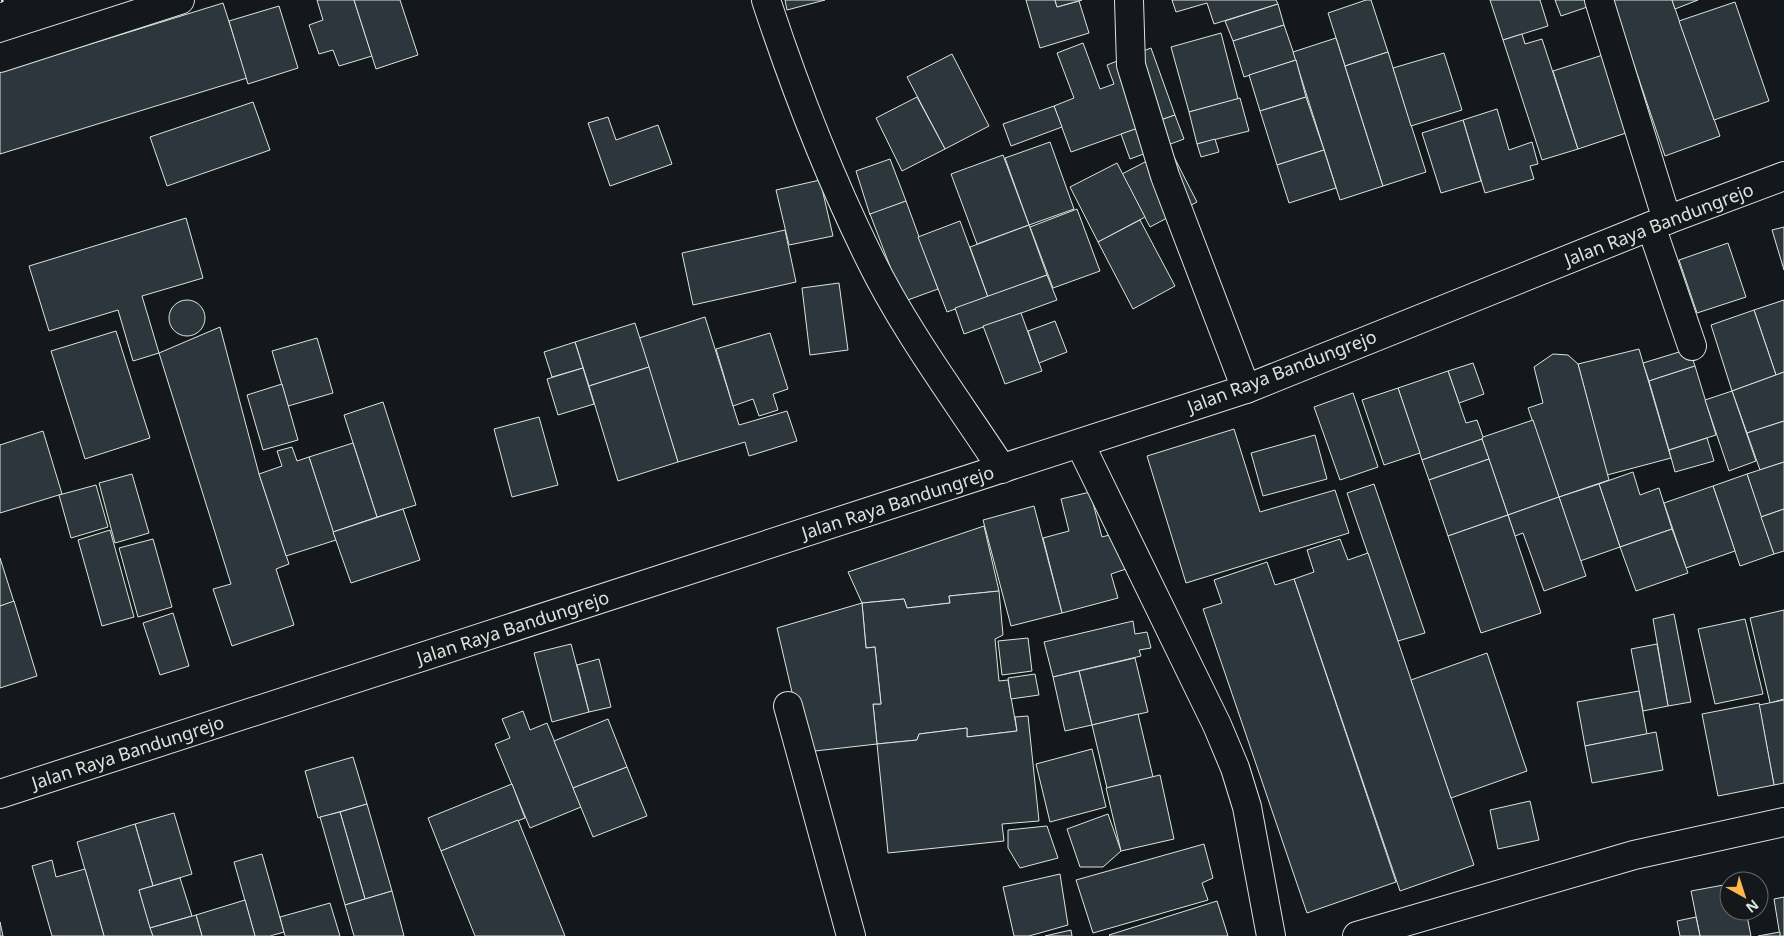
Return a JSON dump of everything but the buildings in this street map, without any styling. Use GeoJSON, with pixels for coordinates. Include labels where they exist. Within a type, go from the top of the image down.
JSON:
{"type":"FeatureCollection","features":[{"type":"Feature","properties":{"kind":"street"},"geometry":{"type":"LineString","coordinates":[[0,58],[180,0]]}},
{"type":"Feature","properties":{"kind":"street"},"geometry":{"type":"LineString","coordinates":[[766,0],[787,64],[811,126],[869,258],[905,321],[1002,469]]}},
{"type":"Feature","properties":{"kind":"street"},"geometry":{"type":"LineString","coordinates":[[1129,0],[1131,65],[1159,158],[1246,389]]}},
{"type":"Feature","properties":{"kind":"street"},"geometry":{"type":"LineString","coordinates":[[1599,0],[1692,346]]}},
{"type":"Feature","properties":{"kind":"street","name":"Jalan Raya Bandungrejo"},"geometry":{"type":"LineString","coordinates":[[0,794],[1246,389],[1659,223],[1784,176]]}},
{"type":"Feature","properties":{"kind":"street"},"geometry":{"type":"LineString","coordinates":[[1080,444],[1204,699],[1235,768],[1247,807],[1271,936]]}},
{"type":"Feature","properties":{"kind":"street"},"geometry":{"type":"LineString","coordinates":[[788,706],[850,936]]}},
{"type":"Feature","properties":{"kind":"street"},"geometry":{"type":"LineString","coordinates":[[1357,936],[1634,855],[1784,822]]}}]}
